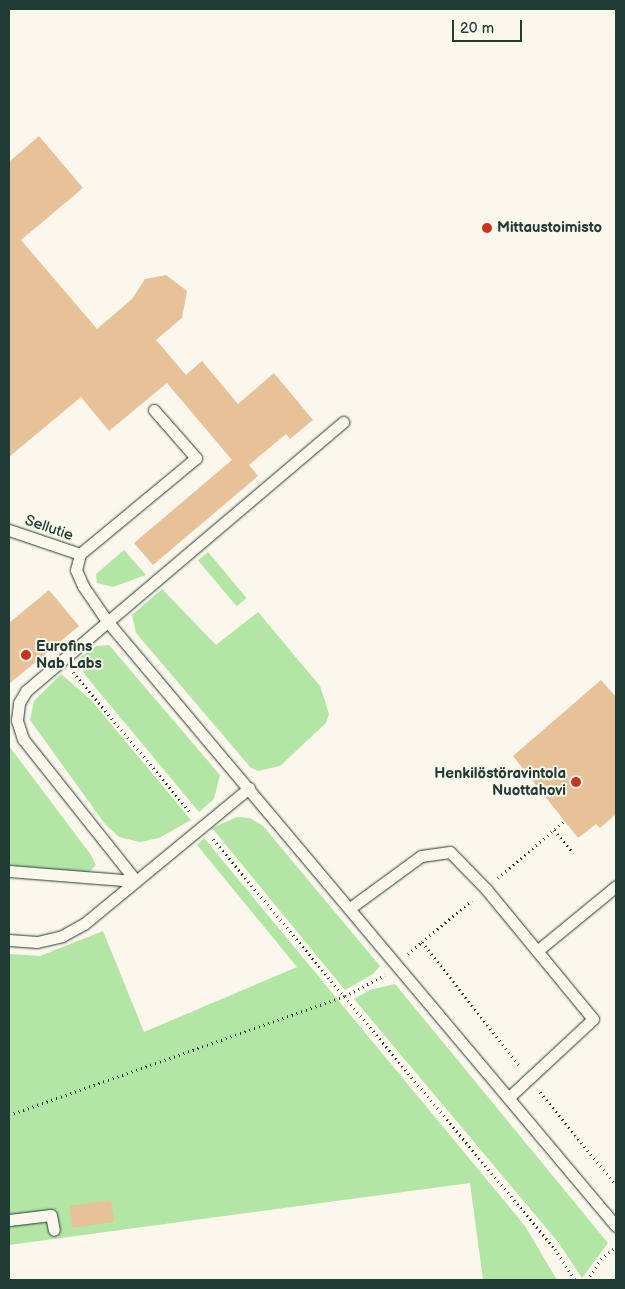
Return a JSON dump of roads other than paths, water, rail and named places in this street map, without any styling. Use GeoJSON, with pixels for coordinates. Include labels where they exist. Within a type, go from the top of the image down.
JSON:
{"type":"FeatureCollection","features":[{"type":"Feature","properties":{"kind":"lane"},"geometry":{"type":"LineString","coordinates":[[154,410],[196,458],[80,554],[76,570],[80,578],[107,621],[510,1096],[616,1226]]}},
{"type":"Feature","properties":{"kind":"lane"},"geometry":{"type":"LineString","coordinates":[[136,881],[21,733],[19,703],[26,691],[343,422]]}},
{"type":"Feature","properties":{"kind":"lane","name":"Sellutie"},"geometry":{"type":"LineString","coordinates":[[9,530],[80,554]]}},
{"type":"Feature","properties":{"kind":"lane"},"geometry":{"type":"LineString","coordinates":[[9,940],[37,942],[62,936],[84,924],[249,788]]}},
{"type":"Feature","properties":{"kind":"lane"},"geometry":{"type":"LineString","coordinates":[[350,908],[421,856],[450,852],[537,951],[593,1019],[510,1096]]}},
{"type":"Feature","properties":{"kind":"lane"},"geometry":{"type":"LineString","coordinates":[[9,871],[136,881]]}},
{"type":"Feature","properties":{"kind":"lane"},"geometry":{"type":"LineString","coordinates":[[537,951],[616,886]]}},
{"type":"Feature","properties":{"kind":"lane"},"geometry":{"type":"LineString","coordinates":[[9,1220],[51,1215],[54,1230]]}},
{"type":"Feature","properties":{"kind":"place","name":"Mittaustoimisto"},"geometry":{"type":"Point","coordinates":[487,228]}},
{"type":"Feature","properties":{"kind":"place","name":"Eurofins Nab Labs"},"geometry":{"type":"Point","coordinates":[26,655]}},
{"type":"Feature","properties":{"kind":"place","name":"Henkilöstöravintola Nuottahovi"},"geometry":{"type":"Point","coordinates":[576,782]}}]}
